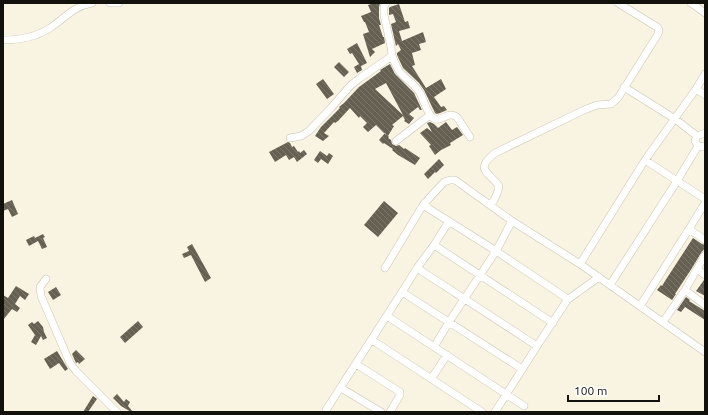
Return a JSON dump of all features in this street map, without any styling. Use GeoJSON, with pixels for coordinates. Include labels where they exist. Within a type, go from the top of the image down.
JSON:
{"type":"FeatureCollection","features":[{"type":"Feature","properties":{"kind":"street"},"geometry":{"type":"LineString","coordinates":[[3,40],[16,40],[34,36],[49,28],[79,7],[92,3]]}},
{"type":"Feature","properties":{"kind":"street"},"geometry":{"type":"LineString","coordinates":[[110,3],[119,3]]}},
{"type":"Feature","properties":{"kind":"street"},"geometry":{"type":"LineString","coordinates":[[386,3],[384,7],[384,15],[392,56],[398,70],[419,91],[430,115],[434,119],[437,120],[449,115],[454,115],[457,117],[470,137]]}},
{"type":"Feature","properties":{"kind":"street"},"geometry":{"type":"LineString","coordinates":[[491,205],[496,196],[498,186],[484,169],[486,162],[490,157],[584,110],[597,105],[611,104],[618,98],[658,34],[659,30],[657,27],[618,3]]}},
{"type":"Feature","properties":{"kind":"street"},"geometry":{"type":"LineString","coordinates":[[691,3],[705,12]]}},
{"type":"Feature","properties":{"kind":"street"},"geometry":{"type":"LineString","coordinates":[[290,138],[301,136],[309,131],[351,85],[392,56]]}},
{"type":"Feature","properties":{"kind":"street"},"geometry":{"type":"LineString","coordinates":[[580,264],[645,160],[696,89],[705,74]]}},
{"type":"Feature","properties":{"kind":"street"},"geometry":{"type":"LineString","coordinates":[[624,87],[675,119],[697,136]]}},
{"type":"Feature","properties":{"kind":"street"},"geometry":{"type":"LineString","coordinates":[[696,89],[705,95]]}},
{"type":"Feature","properties":{"kind":"street"},"geometry":{"type":"LineString","coordinates":[[396,141],[430,115]]}},
{"type":"Feature","properties":{"kind":"street"},"geometry":{"type":"LineString","coordinates":[[610,285],[677,181],[702,146],[695,141],[697,136],[705,133]]}},
{"type":"Feature","properties":{"kind":"street"},"geometry":{"type":"LineString","coordinates":[[645,160],[705,199]]}},
{"type":"Feature","properties":{"kind":"street"},"geometry":{"type":"LineString","coordinates":[[385,268],[423,205],[444,182],[455,180],[512,220],[599,277],[705,352]]}},
{"type":"Feature","properties":{"kind":"street"},"geometry":{"type":"LineString","coordinates":[[640,306],[705,203]]}},
{"type":"Feature","properties":{"kind":"street"},"geometry":{"type":"LineString","coordinates":[[423,205],[496,251],[565,297],[567,300]]}},
{"type":"Feature","properties":{"kind":"street"},"geometry":{"type":"LineString","coordinates":[[434,346],[496,251],[512,220]]}},
{"type":"Feature","properties":{"kind":"street"},"geometry":{"type":"LineString","coordinates":[[326,410],[449,221]]}},
{"type":"Feature","properties":{"kind":"street"},"geometry":{"type":"LineString","coordinates":[[689,229],[705,240]]}},
{"type":"Feature","properties":{"kind":"street"},"geometry":{"type":"LineString","coordinates":[[434,245],[553,323]]}},
{"type":"Feature","properties":{"kind":"street"},"geometry":{"type":"LineString","coordinates":[[663,322],[685,290],[705,255]]}},
{"type":"Feature","properties":{"kind":"street"},"geometry":{"type":"LineString","coordinates":[[418,268],[537,346]]}},
{"type":"Feature","properties":{"kind":"street"},"geometry":{"type":"LineString","coordinates":[[697,269],[705,275]]}},
{"type":"Feature","properties":{"kind":"street"},"geometry":{"type":"LineString","coordinates":[[495,412],[567,300],[599,277]]}},
{"type":"Feature","properties":{"kind":"street"},"geometry":{"type":"LineString","coordinates":[[46,279],[40,287],[41,296],[70,363],[76,371],[117,412]]}},
{"type":"Feature","properties":{"kind":"street"},"geometry":{"type":"LineString","coordinates":[[685,290],[705,305]]}},
{"type":"Feature","properties":{"kind":"street"},"geometry":{"type":"LineString","coordinates":[[402,292],[522,369]]}},
{"type":"Feature","properties":{"kind":"street"},"geometry":{"type":"LineString","coordinates":[[388,316],[524,406]]}},
{"type":"Feature","properties":{"kind":"street"},"geometry":{"type":"LineString","coordinates":[[372,340],[482,412]]}},
{"type":"Feature","properties":{"kind":"street"},"geometry":{"type":"LineString","coordinates":[[431,379],[447,355]]}},
{"type":"Feature","properties":{"kind":"street"},"geometry":{"type":"LineString","coordinates":[[356,364],[400,392],[400,395],[390,412]]}},
{"type":"Feature","properties":{"kind":"street"},"geometry":{"type":"LineString","coordinates":[[340,388],[381,412]]}},
{"type":"Feature","properties":{"kind":"building"},"geometry":{"type":"Polygon","coordinates":[[[380,3],[379,18],[381,25],[379,25],[385,43],[372,49],[375,52],[370,57],[363,34],[369,32],[361,16],[371,12],[368,5],[380,3]]]}},
{"type":"Feature","properties":{"kind":"building"},"geometry":{"type":"Polygon","coordinates":[[[399,4],[405,22],[408,21],[410,28],[399,31],[402,41],[423,32],[426,42],[419,44],[421,50],[412,53],[415,65],[412,66],[426,88],[441,79],[446,89],[434,97],[441,107],[444,106],[447,110],[440,113],[435,113],[424,90],[419,83],[403,68],[397,55],[397,53],[401,50],[398,44],[396,46],[391,24],[396,22],[393,14],[389,15],[389,8],[399,4]]]}},
{"type":"Feature","properties":{"kind":"building"},"geometry":{"type":"Polygon","coordinates":[[[357,43],[367,63],[361,66],[362,70],[357,73],[354,67],[359,64],[352,53],[350,54],[347,49],[357,43]]]}},
{"type":"Feature","properties":{"kind":"building"},"geometry":{"type":"Polygon","coordinates":[[[339,62],[349,72],[344,77],[334,67],[339,62]]]}},
{"type":"Feature","properties":{"kind":"building"},"geometry":{"type":"Polygon","coordinates":[[[390,64],[395,74],[414,93],[422,110],[418,107],[409,114],[414,118],[409,124],[404,121],[403,116],[392,125],[394,126],[388,138],[391,140],[392,144],[396,146],[399,145],[404,149],[405,148],[420,158],[415,165],[398,155],[392,150],[393,149],[384,143],[383,144],[379,140],[385,134],[376,125],[368,132],[363,127],[367,123],[360,116],[359,118],[350,108],[324,133],[329,136],[323,141],[315,136],[321,127],[359,87],[390,64]],[[386,83],[375,89],[403,115],[386,83]]]}},
{"type":"Feature","properties":{"kind":"building"},"geometry":{"type":"Polygon","coordinates":[[[323,79],[334,94],[327,99],[316,84],[323,79]]]}},
{"type":"Feature","properties":{"kind":"building"},"geometry":{"type":"Polygon","coordinates":[[[430,122],[438,128],[446,122],[452,130],[457,127],[463,135],[435,155],[429,146],[431,145],[420,133],[427,128],[432,132],[427,123],[430,122]]]}},
{"type":"Feature","properties":{"kind":"building"},"geometry":{"type":"Polygon","coordinates":[[[288,142],[292,147],[294,146],[298,152],[299,151],[300,153],[304,150],[307,154],[297,162],[294,157],[289,160],[286,155],[275,162],[269,152],[288,142]]]}},
{"type":"Feature","properties":{"kind":"building"},"geometry":{"type":"Polygon","coordinates":[[[320,151],[327,156],[329,153],[333,156],[328,164],[321,159],[318,163],[314,160],[320,151]]]}},
{"type":"Feature","properties":{"kind":"building"},"geometry":{"type":"Polygon","coordinates":[[[439,159],[444,165],[428,179],[424,174],[439,159]]]}},
{"type":"Feature","properties":{"kind":"building"},"geometry":{"type":"Polygon","coordinates":[[[12,200],[18,214],[12,217],[8,209],[3,211],[3,204],[12,200]]]}},
{"type":"Feature","properties":{"kind":"building"},"geometry":{"type":"Polygon","coordinates":[[[384,201],[398,213],[378,237],[364,225],[384,201]]]}},
{"type":"Feature","properties":{"kind":"building"},"geometry":{"type":"Polygon","coordinates":[[[43,234],[47,247],[42,249],[38,241],[29,246],[26,240],[43,234]]]}},
{"type":"Feature","properties":{"kind":"building"},"geometry":{"type":"Polygon","coordinates":[[[693,238],[705,245],[705,248],[672,300],[657,290],[661,285],[662,286],[693,238]]]}},
{"type":"Feature","properties":{"kind":"building"},"geometry":{"type":"Polygon","coordinates":[[[192,244],[211,278],[205,282],[191,255],[184,258],[182,254],[189,251],[187,247],[192,244]]]}},
{"type":"Feature","properties":{"kind":"building"},"geometry":{"type":"Polygon","coordinates":[[[705,280],[705,296],[696,291],[705,280]]]}},
{"type":"Feature","properties":{"kind":"building"},"geometry":{"type":"Polygon","coordinates":[[[16,286],[29,294],[25,300],[20,296],[15,304],[20,308],[17,312],[12,309],[3,320],[3,295],[8,298],[16,286]]]}},
{"type":"Feature","properties":{"kind":"building"},"geometry":{"type":"Polygon","coordinates":[[[56,287],[61,295],[53,300],[48,292],[56,287]]]}},
{"type":"Feature","properties":{"kind":"building"},"geometry":{"type":"Polygon","coordinates":[[[686,297],[690,300],[689,301],[705,311],[705,320],[685,307],[681,312],[677,310],[686,297]]]}},
{"type":"Feature","properties":{"kind":"building"},"geometry":{"type":"Polygon","coordinates":[[[38,321],[43,327],[47,338],[43,340],[41,336],[36,345],[31,342],[35,335],[28,325],[32,322],[34,324],[38,321]]]}},
{"type":"Feature","properties":{"kind":"building"},"geometry":{"type":"Polygon","coordinates":[[[138,321],[143,327],[125,343],[120,337],[138,321]]]}},
{"type":"Feature","properties":{"kind":"building"},"geometry":{"type":"Polygon","coordinates":[[[76,350],[85,359],[79,364],[78,362],[76,363],[72,354],[76,350]]]}},
{"type":"Feature","properties":{"kind":"building"},"geometry":{"type":"Polygon","coordinates":[[[57,351],[68,369],[65,371],[59,363],[50,369],[44,359],[57,351]]]}},
{"type":"Feature","properties":{"kind":"building"},"geometry":{"type":"Polygon","coordinates":[[[117,394],[124,402],[126,399],[130,402],[128,406],[133,412],[121,406],[113,398],[117,394]]]}},
{"type":"Feature","properties":{"kind":"building"},"geometry":{"type":"Polygon","coordinates":[[[93,396],[97,399],[88,412],[83,412],[93,396]]]}}]}
